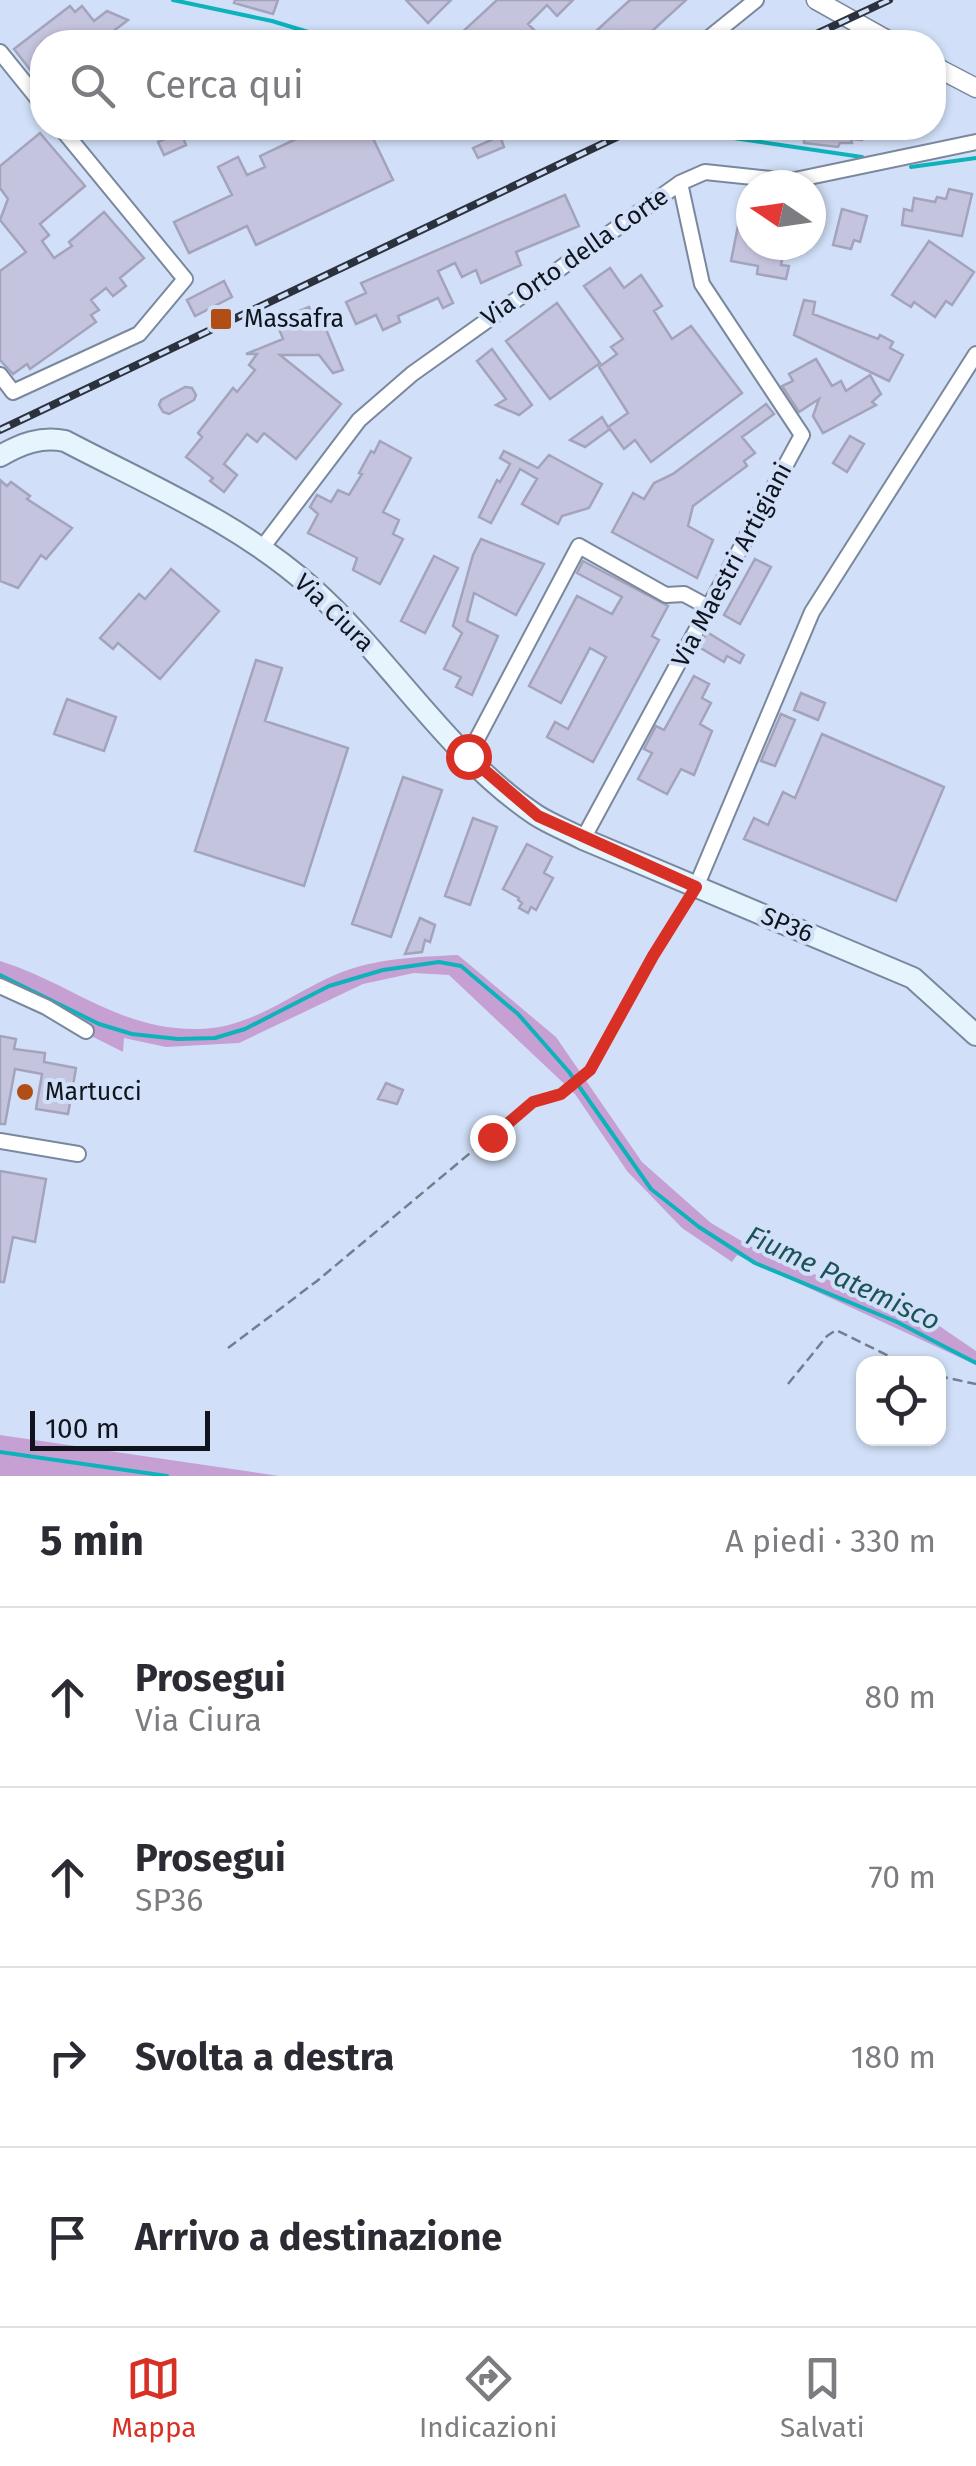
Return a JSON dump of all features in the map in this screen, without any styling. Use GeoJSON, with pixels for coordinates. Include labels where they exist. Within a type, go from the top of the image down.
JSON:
{"type":"FeatureCollection","features":[{"type":"Feature","properties":{"kind":"main road","name":"Via Ciura"},"geometry":{"type":"LineString","coordinates":[[0,456],[18,446],[48,438],[65,442],[197,509],[262,548],[310,586],[355,630],[468,756],[538,816],[583,838]]}},
{"type":"Feature","properties":{"kind":"main road","name":"SP36"},"geometry":{"type":"LineString","coordinates":[[583,838],[913,978],[976,1035]]}},
{"type":"Feature","properties":{"kind":"street"},"geometry":{"type":"LineString","coordinates":[[719,30],[756,0]]}},
{"type":"Feature","properties":{"kind":"street"},"geometry":{"type":"LineString","coordinates":[[816,0],[869,30]]}},
{"type":"Feature","properties":{"kind":"street"},"geometry":{"type":"LineString","coordinates":[[0,52],[30,89]]}},
{"type":"Feature","properties":{"kind":"street"},"geometry":{"type":"LineString","coordinates":[[946,72],[976,88]]}},
{"type":"Feature","properties":{"kind":"street"},"geometry":{"type":"LineString","coordinates":[[0,375],[13,392],[139,334],[186,280],[72,140]]}},
{"type":"Feature","properties":{"kind":"street","name":"Via Orto della Corte"},"geometry":{"type":"LineString","coordinates":[[262,548],[359,420],[412,374],[680,183],[705,172],[790,182],[976,142]]}},
{"type":"Feature","properties":{"kind":"street","name":"Via Maestri Artigiani"},"geometry":{"type":"LineString","coordinates":[[583,838],[802,435],[702,284],[680,183]]}},
{"type":"Feature","properties":{"kind":"street"},"geometry":{"type":"LineString","coordinates":[[696,887],[812,612],[976,354]]}},
{"type":"Feature","properties":{"kind":"street"},"geometry":{"type":"LineString","coordinates":[[468,756],[579,546],[666,595],[684,594],[708,607]]}},
{"type":"Feature","properties":{"kind":"street"},"geometry":{"type":"LineString","coordinates":[[0,986],[86,1031]]}},
{"type":"Feature","properties":{"kind":"street"},"geometry":{"type":"LineString","coordinates":[[0,1141],[78,1154]]}},
{"type":"Feature","properties":{"kind":"path"},"geometry":{"type":"LineString","coordinates":[[228,1348],[317,1281],[518,1113],[533,1102],[561,1094],[590,1070],[696,887]]}},
{"type":"Feature","properties":{"kind":"path"},"geometry":{"type":"LineString","coordinates":[[788,1384],[836,1330],[889,1356]]}},
{"type":"Feature","properties":{"kind":"path"},"geometry":{"type":"LineString","coordinates":[[946,1378],[976,1384]]}},
{"type":"Feature","properties":{"kind":"shaded area"},"geometry":{"type":"Polygon","coordinates":[[[458,955],[556,1037],[642,1162],[711,1223],[762,1253],[935,1323],[976,1351],[976,1365],[737,1255],[732,1262],[682,1228],[627,1171],[575,1094],[449,975],[414,973],[363,984],[239,1043],[166,1047],[124,1038],[123,1052],[0,990],[0,961],[141,1021],[167,1027],[215,1028],[251,1017],[351,969],[397,959],[458,955]]]}},
{"type":"Feature","properties":{"kind":"shaded area"},"geometry":{"type":"Polygon","coordinates":[[[0,1435],[279,1476],[0,1476],[0,1435]]]}},
{"type":"Feature","properties":{"kind":"building"},"geometry":{"type":"Polygon","coordinates":[[[278,0],[273,14],[234,3],[278,0]]]}},
{"type":"Feature","properties":{"kind":"building"},"geometry":{"type":"Polygon","coordinates":[[[406,0],[451,0],[428,23],[406,0]]]}},
{"type":"Feature","properties":{"kind":"building"},"geometry":{"type":"Polygon","coordinates":[[[497,0],[573,0],[557,16],[547,5],[528,24],[534,30],[464,30],[497,0]]]}},
{"type":"Feature","properties":{"kind":"building"},"geometry":{"type":"Polygon","coordinates":[[[630,0],[686,0],[653,30],[597,30],[630,0]]]}},
{"type":"Feature","properties":{"kind":"building"},"geometry":{"type":"Polygon","coordinates":[[[70,6],[75,12],[82,6],[94,21],[107,11],[128,20],[115,30],[39,30],[70,6]]]}},
{"type":"Feature","properties":{"kind":"building"},"geometry":{"type":"Polygon","coordinates":[[[30,37],[30,70],[14,49],[30,37]]]}},
{"type":"Feature","properties":{"kind":"building"},"geometry":{"type":"Polygon","coordinates":[[[32,140],[46,140],[85,186],[40,224],[49,235],[42,241],[54,258],[72,246],[69,242],[104,212],[144,258],[120,278],[126,286],[113,296],[106,288],[91,300],[99,310],[91,315],[96,322],[30,369],[27,364],[13,374],[0,360],[0,271],[26,252],[0,220],[8,199],[0,188],[0,166],[32,140]]]}},
{"type":"Feature","properties":{"kind":"building"},"geometry":{"type":"Polygon","coordinates":[[[184,140],[186,145],[164,155],[158,142],[184,140]]]}},
{"type":"Feature","properties":{"kind":"building"},"geometry":{"type":"Polygon","coordinates":[[[294,140],[374,140],[393,180],[256,245],[247,226],[189,253],[174,222],[232,195],[218,167],[238,157],[247,175],[265,167],[260,156],[294,140]]]}},
{"type":"Feature","properties":{"kind":"building"},"geometry":{"type":"Polygon","coordinates":[[[491,140],[501,140],[504,147],[478,158],[473,148],[491,140]]]}},
{"type":"Feature","properties":{"kind":"building"},"geometry":{"type":"Polygon","coordinates":[[[851,140],[852,143],[840,143],[838,147],[804,143],[851,140]]]}},
{"type":"Feature","properties":{"kind":"building"},"geometry":{"type":"Polygon","coordinates":[[[949,189],[972,194],[962,236],[902,225],[904,209],[912,211],[914,198],[935,202],[937,197],[946,199],[949,189]]]}},
{"type":"Feature","properties":{"kind":"building"},"geometry":{"type":"Polygon","coordinates":[[[565,195],[579,226],[516,252],[521,265],[481,283],[476,270],[462,277],[455,263],[438,271],[453,303],[443,308],[438,298],[398,316],[400,322],[383,330],[376,315],[356,324],[346,302],[366,293],[361,283],[565,195]]]}},
{"type":"Feature","properties":{"kind":"building"},"geometry":{"type":"Polygon","coordinates":[[[842,209],[867,216],[860,242],[854,240],[851,249],[833,245],[842,209]]]}},
{"type":"Feature","properties":{"kind":"building"},"geometry":{"type":"Polygon","coordinates":[[[736,236],[736,260],[782,260],[781,265],[789,266],[786,279],[757,274],[758,266],[731,261],[736,236]]]}},
{"type":"Feature","properties":{"kind":"building"},"geometry":{"type":"Polygon","coordinates":[[[929,241],[974,272],[952,305],[946,301],[935,317],[914,302],[911,307],[892,295],[929,241]]]}},
{"type":"Feature","properties":{"kind":"building"},"geometry":{"type":"Polygon","coordinates":[[[610,268],[624,288],[641,275],[662,306],[654,311],[672,339],[691,326],[742,393],[651,462],[635,440],[624,449],[610,429],[585,447],[570,440],[602,417],[608,427],[628,413],[599,367],[617,354],[611,347],[623,339],[584,286],[610,268]]]}},
{"type":"Feature","properties":{"kind":"building"},"geometry":{"type":"Polygon","coordinates":[[[224,281],[232,297],[195,316],[187,300],[224,281]]]}},
{"type":"Feature","properties":{"kind":"building"},"geometry":{"type":"Polygon","coordinates":[[[804,300],[815,302],[813,314],[893,342],[890,348],[903,355],[889,381],[794,335],[804,300]]]}},
{"type":"Feature","properties":{"kind":"building"},"geometry":{"type":"Polygon","coordinates":[[[557,303],[600,363],[550,399],[506,341],[557,303]]]}},
{"type":"Feature","properties":{"kind":"building"},"geometry":{"type":"Polygon","coordinates":[[[309,307],[313,317],[319,314],[343,370],[333,373],[319,355],[280,355],[341,404],[296,459],[264,433],[257,442],[247,434],[224,464],[237,475],[224,492],[186,457],[202,437],[198,433],[233,388],[237,392],[255,370],[249,365],[257,354],[246,354],[283,339],[276,321],[309,307]]]}},
{"type":"Feature","properties":{"kind":"building"},"geometry":{"type":"Polygon","coordinates":[[[492,349],[532,405],[519,415],[496,405],[506,399],[477,361],[492,349]]]}},
{"type":"Feature","properties":{"kind":"building"},"geometry":{"type":"Polygon","coordinates":[[[816,359],[832,386],[841,381],[846,391],[870,375],[881,394],[872,402],[876,405],[823,433],[813,416],[819,399],[799,412],[782,386],[793,381],[789,374],[816,359]]]}},
{"type":"Feature","properties":{"kind":"building"},"geometry":{"type":"Polygon","coordinates":[[[185,387],[192,388],[194,400],[169,414],[163,412],[161,400],[185,387]]]}},
{"type":"Feature","properties":{"kind":"building"},"geometry":{"type":"Polygon","coordinates":[[[766,404],[774,414],[742,437],[755,453],[744,461],[747,466],[693,506],[688,526],[713,540],[697,578],[612,532],[633,493],[644,499],[654,483],[673,474],[766,404]]]}},
{"type":"Feature","properties":{"kind":"building"},"geometry":{"type":"Polygon","coordinates":[[[850,436],[864,444],[847,472],[833,463],[850,436]]]}},
{"type":"Feature","properties":{"kind":"building"},"geometry":{"type":"Polygon","coordinates":[[[380,441],[411,458],[383,512],[399,520],[393,534],[403,539],[380,584],[353,570],[357,558],[308,533],[318,514],[310,507],[317,495],[331,502],[338,490],[349,495],[380,441]]]}},
{"type":"Feature","properties":{"kind":"building"},"geometry":{"type":"Polygon","coordinates":[[[504,451],[538,468],[549,455],[602,484],[589,508],[562,516],[558,524],[522,504],[537,479],[520,469],[491,523],[479,517],[497,480],[500,482],[510,464],[500,458],[504,451]]]}},
{"type":"Feature","properties":{"kind":"building"},"geometry":{"type":"Polygon","coordinates":[[[0,480],[7,486],[11,482],[30,496],[27,499],[72,528],[46,559],[41,555],[18,588],[0,581],[0,480]]]}},
{"type":"Feature","properties":{"kind":"building"},"geometry":{"type":"Polygon","coordinates":[[[481,539],[544,564],[516,615],[474,593],[467,621],[498,636],[472,695],[456,687],[461,677],[444,669],[462,633],[453,626],[481,539]]]}},
{"type":"Feature","properties":{"kind":"building"},"geometry":{"type":"Polygon","coordinates":[[[434,556],[458,568],[425,633],[401,621],[434,556]]]}},
{"type":"Feature","properties":{"kind":"building"},"geometry":{"type":"Polygon","coordinates":[[[755,559],[771,567],[740,624],[724,615],[755,559]]]}},
{"type":"Feature","properties":{"kind":"building"},"geometry":{"type":"Polygon","coordinates":[[[583,561],[668,606],[652,636],[659,640],[593,762],[547,737],[555,722],[568,729],[606,657],[590,648],[561,703],[529,686],[577,596],[612,614],[622,597],[577,573],[583,561]]]}},
{"type":"Feature","properties":{"kind":"building"},"geometry":{"type":"Polygon","coordinates":[[[171,569],[219,611],[160,679],[118,643],[113,649],[100,638],[139,594],[145,599],[171,569]]]}},
{"type":"Feature","properties":{"kind":"building"},"geometry":{"type":"Polygon","coordinates":[[[707,632],[744,655],[740,663],[727,656],[724,662],[699,647],[707,632]]]}},
{"type":"Feature","properties":{"kind":"building"},"geometry":{"type":"Polygon","coordinates":[[[256,660],[282,668],[265,721],[348,748],[304,886],[195,851],[256,660]]]}},
{"type":"Feature","properties":{"kind":"building"},"geometry":{"type":"Polygon","coordinates":[[[694,676],[709,684],[702,698],[711,703],[700,724],[712,731],[694,775],[681,769],[667,794],[638,779],[652,753],[644,749],[656,726],[664,730],[694,676]]]}},
{"type":"Feature","properties":{"kind":"building"},"geometry":{"type":"Polygon","coordinates":[[[801,693],[825,703],[818,720],[794,710],[801,693]]]}},
{"type":"Feature","properties":{"kind":"building"},"geometry":{"type":"Polygon","coordinates":[[[67,699],[116,717],[104,751],[54,734],[67,699]]]}},
{"type":"Feature","properties":{"kind":"building"},"geometry":{"type":"Polygon","coordinates":[[[781,714],[795,720],[775,766],[761,761],[781,714]]]}},
{"type":"Feature","properties":{"kind":"building"},"geometry":{"type":"Polygon","coordinates":[[[822,734],[944,787],[896,901],[744,839],[754,818],[768,825],[783,792],[795,798],[822,734]]]}},
{"type":"Feature","properties":{"kind":"building"},"geometry":{"type":"Polygon","coordinates":[[[403,777],[442,790],[391,937],[352,924],[403,777]]]}},
{"type":"Feature","properties":{"kind":"building"},"geometry":{"type":"Polygon","coordinates":[[[473,818],[497,827],[470,905],[445,896],[473,818]]]}},
{"type":"Feature","properties":{"kind":"building"},"geometry":{"type":"Polygon","coordinates":[[[527,844],[552,857],[544,873],[553,878],[536,910],[531,907],[528,913],[519,908],[519,898],[503,889],[527,844]]]}},
{"type":"Feature","properties":{"kind":"building"},"geometry":{"type":"Polygon","coordinates":[[[420,918],[435,925],[430,942],[425,940],[422,952],[405,954],[420,918]]]}},
{"type":"Feature","properties":{"kind":"building"},"geometry":{"type":"Polygon","coordinates":[[[0,1036],[16,1039],[14,1049],[45,1053],[44,1062],[76,1068],[68,1114],[36,1109],[42,1074],[15,1069],[5,1124],[0,1124],[0,1036]]]}},
{"type":"Feature","properties":{"kind":"building"},"geometry":{"type":"Polygon","coordinates":[[[386,1083],[403,1090],[397,1104],[378,1099],[386,1083]]]}},
{"type":"Feature","properties":{"kind":"building"},"geometry":{"type":"Polygon","coordinates":[[[0,1171],[46,1179],[35,1242],[13,1237],[4,1282],[0,1282],[0,1171]]]}},
{"type":"Feature","properties":{"kind":"waterway"},"geometry":{"type":"LineString","coordinates":[[173,0],[302,30]]}},
{"type":"Feature","properties":{"kind":"waterway"},"geometry":{"type":"LineString","coordinates":[[747,140],[862,157]]}},
{"type":"Feature","properties":{"kind":"waterway"},"geometry":{"type":"LineString","coordinates":[[911,167],[976,158]]}},
{"type":"Feature","properties":{"kind":"waterway","name":"Fiume Patemisco"},"geometry":{"type":"LineString","coordinates":[[0,975],[99,1024],[132,1034],[178,1039],[215,1038],[245,1029],[329,986],[383,970],[439,962],[461,966],[518,1014],[569,1072],[651,1189],[699,1227],[755,1263],[897,1322],[976,1363]]}},
{"type":"Feature","properties":{"kind":"waterway"},"geometry":{"type":"LineString","coordinates":[[0,1452],[167,1476]]}},
{"type":"Feature","properties":{"kind":"railway"},"geometry":{"type":"LineString","coordinates":[[825,30],[889,0]]}},
{"type":"Feature","properties":{"kind":"railway"},"geometry":{"type":"LineString","coordinates":[[0,430],[611,140]]}},
{"type":"Feature","properties":{"kind":"place","name":"Massafra"},"geometry":{"type":"Point","coordinates":[221,319]}},
{"type":"Feature","properties":{"kind":"place","name":"Martucci"},"geometry":{"type":"Point","coordinates":[25,1092]}},
{"type":"Feature","properties":{"kind":"route"},"geometry":{"type":"LineString","coordinates":[[468,756],[538,816],[696,887],[590,1070],[561,1094],[533,1102],[492,1137]]}}]}
